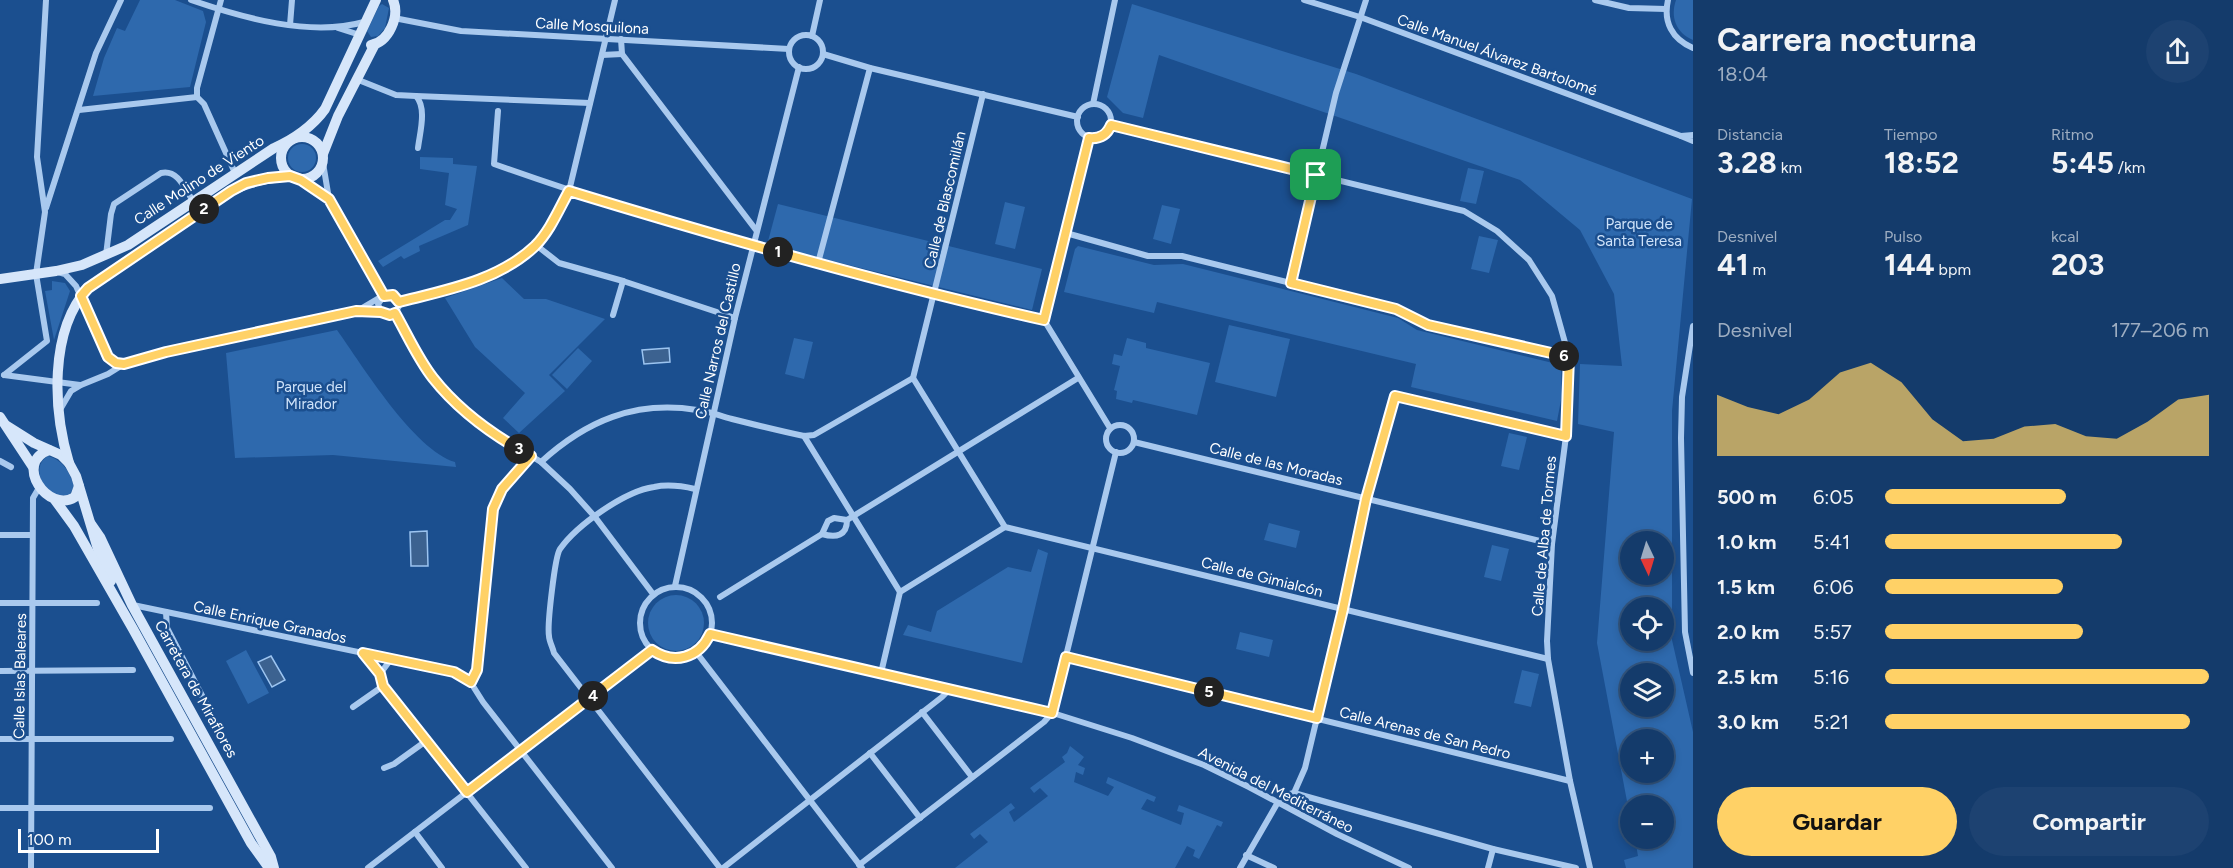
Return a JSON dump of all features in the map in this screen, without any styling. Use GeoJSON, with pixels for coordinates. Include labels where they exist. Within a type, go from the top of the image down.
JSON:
{"type":"FeatureCollection","features":[{"type":"Feature","properties":{"kind":"main road","name":"Calle Molino de Viento"},"geometry":{"type":"LineString","coordinates":[[0,279],[56,271],[106,256],[128,244],[274,148],[288,142],[319,118],[376,0]]}},
{"type":"Feature","properties":{"kind":"main road"},"geometry":{"type":"LineString","coordinates":[[323,159],[321,148],[312,140],[300,137],[288,142],[281,151],[280,162],[295,178],[312,177],[321,169],[356,79],[375,44],[385,37],[394,18],[394,1]]}},
{"type":"Feature","properties":{"kind":"main road"},"geometry":{"type":"LineString","coordinates":[[361,35],[368,45],[375,44]]}},
{"type":"Feature","properties":{"kind":"main road","name":"Calle Molino de Viento"},"geometry":{"type":"LineString","coordinates":[[69,463],[58,414],[57,382],[66,328],[81,296],[88,288],[231,191],[246,183],[268,178],[295,178]]}},
{"type":"Feature","properties":{"kind":"main road"},"geometry":{"type":"LineString","coordinates":[[0,417],[33,467],[34,476],[40,486],[54,500],[71,500],[75,497],[79,486],[69,463],[61,455],[8,426]]}},
{"type":"Feature","properties":{"kind":"main road"},"geometry":{"type":"LineString","coordinates":[[33,467],[41,453],[49,450]]}},
{"type":"Feature","properties":{"kind":"main road","name":"Carretera de Miraflores"},"geometry":{"type":"LineString","coordinates":[[79,486],[101,559],[133,629]]}},
{"type":"Feature","properties":{"kind":"main road","name":"Carretera de Miraflores"},"geometry":{"type":"LineString","coordinates":[[54,500],[74,526],[251,843],[269,868]]}},
{"type":"Feature","properties":{"kind":"main road","name":"Carretera de Miraflores"},"geometry":{"type":"LineString","coordinates":[[91,524],[100,537],[132,605],[271,857],[274,868]]}},
{"type":"Feature","properties":{"kind":"main road","name":"Carretera de Miraflores"},"geometry":{"type":"LineString","coordinates":[[251,843],[260,868]]}},
{"type":"Feature","properties":{"kind":"street"},"geometry":{"type":"LineString","coordinates":[[45,212],[38,157],[46,0]]}},
{"type":"Feature","properties":{"kind":"street"},"geometry":{"type":"LineString","coordinates":[[2,375],[47,341],[36,274],[45,212],[96,53],[121,0]]}},
{"type":"Feature","properties":{"kind":"street"},"geometry":{"type":"LineString","coordinates":[[192,0],[227,13],[290,25],[335,26],[364,22]]}},
{"type":"Feature","properties":{"kind":"street"},"geometry":{"type":"LineString","coordinates":[[221,0],[197,88],[197,97],[204,104],[235,173]]}},
{"type":"Feature","properties":{"kind":"street"},"geometry":{"type":"LineString","coordinates":[[290,25],[292,0]]}},
{"type":"Feature","properties":{"kind":"street"},"geometry":{"type":"LineString","coordinates":[[399,302],[486,278],[511,265],[536,245],[555,219],[569,191],[615,0]]}},
{"type":"Feature","properties":{"kind":"street"},"geometry":{"type":"LineString","coordinates":[[812,36],[820,0]]}},
{"type":"Feature","properties":{"kind":"street"},"geometry":{"type":"LineString","coordinates":[[1093,104],[1115,0]]}},
{"type":"Feature","properties":{"kind":"street","name":"Calle Manuel Álvarez Bartolomé"},"geometry":{"type":"LineString","coordinates":[[1304,0],[1360,17],[1693,141]]}},
{"type":"Feature","properties":{"kind":"street"},"geometry":{"type":"LineString","coordinates":[[1291,283],[1336,93],[1366,0]]}},
{"type":"Feature","properties":{"kind":"street"},"geometry":{"type":"LineString","coordinates":[[1595,0],[1629,8],[1666,9]]}},
{"type":"Feature","properties":{"kind":"street"},"geometry":{"type":"LineString","coordinates":[[1668,0],[1666,9],[1670,28],[1683,43],[1693,49]]}},
{"type":"Feature","properties":{"kind":"street","name":"Calle Mosquilona"},"geometry":{"type":"LineString","coordinates":[[394,18],[461,31],[789,49]]}},
{"type":"Feature","properties":{"kind":"street"},"geometry":{"type":"LineString","coordinates":[[335,26],[361,35]]}},
{"type":"Feature","properties":{"kind":"street"},"geometry":{"type":"LineString","coordinates":[[812,36],[822,47],[823,54],[820,62],[807,69],[799,67],[793,63],[789,49],[797,37],[812,36]]}},
{"type":"Feature","properties":{"kind":"street"},"geometry":{"type":"LineString","coordinates":[[621,39],[622,54],[756,230]]}},
{"type":"Feature","properties":{"kind":"street"},"geometry":{"type":"LineString","coordinates":[[602,55],[622,54]]}},
{"type":"Feature","properties":{"kind":"street"},"geometry":{"type":"LineString","coordinates":[[823,54],[870,68],[1078,117]]}},
{"type":"Feature","properties":{"kind":"street","name":"Calle Narros del Castillo"},"geometry":{"type":"LineString","coordinates":[[675,586],[695,489],[756,230],[799,67]]}},
{"type":"Feature","properties":{"kind":"street"},"geometry":{"type":"LineString","coordinates":[[818,263],[870,68]]}},
{"type":"Feature","properties":{"kind":"street"},"geometry":{"type":"LineString","coordinates":[[356,79],[396,95],[590,103]]}},
{"type":"Feature","properties":{"kind":"street","name":"Calle de Blascomillán"},"geometry":{"type":"LineString","coordinates":[[913,378],[983,94]]}},
{"type":"Feature","properties":{"kind":"street"},"geometry":{"type":"LineString","coordinates":[[416,96],[420,100],[422,110],[418,147]]}},
{"type":"Feature","properties":{"kind":"street"},"geometry":{"type":"LineString","coordinates":[[79,110],[197,97]]}},
{"type":"Feature","properties":{"kind":"street"},"geometry":{"type":"LineString","coordinates":[[1093,104],[1103,106],[1110,114],[1111,125],[1105,135],[1089,138],[1078,127],[1078,117],[1083,108],[1093,104]]}},
{"type":"Feature","properties":{"kind":"street"},"geometry":{"type":"LineString","coordinates":[[498,111],[494,164],[569,191],[753,245],[934,295],[1044,320]]}},
{"type":"Feature","properties":{"kind":"street","name":"Calle de Alba de Tormes"},"geometry":{"type":"LineString","coordinates":[[1111,125],[1464,211],[1497,231],[1529,260],[1552,296],[1569,357],[1566,436],[1552,544],[1547,641],[1548,659],[1570,781],[1590,868]]}},
{"type":"Feature","properties":{"kind":"street","name":"Calle Manuel Álvarez Bartolomé"},"geometry":{"type":"LineString","coordinates":[[1681,136],[1693,135]]}},
{"type":"Feature","properties":{"kind":"street"},"geometry":{"type":"LineString","coordinates":[[1089,138],[1044,320],[1110,428]]}},
{"type":"Feature","properties":{"kind":"street"},"geometry":{"type":"LineString","coordinates":[[323,159],[329,199],[383,296]]}},
{"type":"Feature","properties":{"kind":"street"},"geometry":{"type":"LineString","coordinates":[[106,256],[114,204],[146,182],[168,171],[175,174],[193,201]]}},
{"type":"Feature","properties":{"kind":"street"},"geometry":{"type":"LineString","coordinates":[[295,178],[329,199]]}},
{"type":"Feature","properties":{"kind":"street"},"geometry":{"type":"LineString","coordinates":[[1066,233],[1148,256],[1182,256],[1396,309],[1428,325],[1569,357]]}},
{"type":"Feature","properties":{"kind":"street"},"geometry":{"type":"LineString","coordinates":[[536,245],[558,262],[735,318]]}},
{"type":"Feature","properties":{"kind":"street"},"geometry":{"type":"LineString","coordinates":[[56,271],[71,279],[81,296],[108,357],[109,373]]}},
{"type":"Feature","properties":{"kind":"street"},"geometry":{"type":"LineString","coordinates":[[613,315],[623,281]]}},
{"type":"Feature","properties":{"kind":"street"},"geometry":{"type":"LineString","coordinates":[[356,311],[383,296],[393,295],[399,302]]}},
{"type":"Feature","properties":{"kind":"street"},"geometry":{"type":"LineString","coordinates":[[381,312],[378,304],[383,296]]}},
{"type":"Feature","properties":{"kind":"street"},"geometry":{"type":"LineString","coordinates":[[58,414],[63,401],[71,391],[124,364],[166,352],[356,311],[381,312],[390,315],[395,313],[399,302]]}},
{"type":"Feature","properties":{"kind":"street"},"geometry":{"type":"LineString","coordinates":[[395,313],[431,376],[455,403],[486,428],[541,462],[595,517],[653,594]]}},
{"type":"Feature","properties":{"kind":"street"},"geometry":{"type":"LineString","coordinates":[[1693,326],[1682,397],[1681,438],[1685,632],[1693,673]]}},
{"type":"Feature","properties":{"kind":"street"},"geometry":{"type":"LineString","coordinates":[[108,357],[116,363],[124,364]]}},
{"type":"Feature","properties":{"kind":"street"},"geometry":{"type":"LineString","coordinates":[[2,375],[81,385]]}},
{"type":"Feature","properties":{"kind":"street"},"geometry":{"type":"LineString","coordinates":[[541,462],[564,441],[593,425],[636,410],[667,406],[713,413],[804,436],[814,435],[913,378],[1005,526],[900,592],[880,673]]}},
{"type":"Feature","properties":{"kind":"street"},"geometry":{"type":"LineString","coordinates":[[720,597],[822,534],[828,521],[834,518],[847,520],[1078,378]]}},
{"type":"Feature","properties":{"kind":"street"},"geometry":{"type":"LineString","coordinates":[[1294,793],[1305,768],[1343,609],[1366,499],[1395,396],[1566,436]]}},
{"type":"Feature","properties":{"kind":"street"},"geometry":{"type":"LineString","coordinates":[[1115,425],[1126,426],[1133,434],[1134,442],[1127,451],[1116,452],[1106,442],[1106,437],[1110,428],[1115,425]]}},
{"type":"Feature","properties":{"kind":"street"},"geometry":{"type":"LineString","coordinates":[[804,436],[900,592]]}},
{"type":"Feature","properties":{"kind":"street","name":"Calle de las Moradas"},"geometry":{"type":"LineString","coordinates":[[1134,442],[1552,544]]}},
{"type":"Feature","properties":{"kind":"street"},"geometry":{"type":"LineString","coordinates":[[696,652],[860,866],[1044,722],[1052,713],[1116,452]]}},
{"type":"Feature","properties":{"kind":"street"},"geometry":{"type":"LineString","coordinates":[[531,456],[502,489],[493,509],[477,670],[471,682],[483,702],[612,868]]}},
{"type":"Feature","properties":{"kind":"street"},"geometry":{"type":"LineString","coordinates":[[0,461],[11,467],[0,466]]}},
{"type":"Feature","properties":{"kind":"street","name":"Calle Islas Baleares"},"geometry":{"type":"LineString","coordinates":[[31,868],[32,535],[33,498],[40,486]]}},
{"type":"Feature","properties":{"kind":"street"},"geometry":{"type":"LineString","coordinates":[[695,489],[655,486],[627,496],[595,517],[558,551],[549,636],[554,653],[722,868],[950,689]]}},
{"type":"Feature","properties":{"kind":"street"},"geometry":{"type":"LineString","coordinates":[[822,534],[838,536],[843,534],[847,528],[847,520]]}},
{"type":"Feature","properties":{"kind":"street","name":"Calle de Gimialcón"},"geometry":{"type":"LineString","coordinates":[[1005,526],[1548,659]]}},
{"type":"Feature","properties":{"kind":"street"},"geometry":{"type":"LineString","coordinates":[[0,535],[32,535]]}},
{"type":"Feature","properties":{"kind":"street"},"geometry":{"type":"LineString","coordinates":[[675,586],[697,593],[706,603],[712,621],[710,634],[705,644],[696,652],[685,657],[671,658],[652,650],[643,639],[640,618],[644,605],[653,594],[675,586]]}},
{"type":"Feature","properties":{"kind":"street"},"geometry":{"type":"LineString","coordinates":[[0,603],[97,603]]}},
{"type":"Feature","properties":{"kind":"street","name":"Calle Enrique Granados"},"geometry":{"type":"LineString","coordinates":[[132,605],[454,672],[471,682]]}},
{"type":"Feature","properties":{"kind":"street"},"geometry":{"type":"LineString","coordinates":[[166,612],[167,628],[211,713]]}},
{"type":"Feature","properties":{"kind":"street","name":"Avenida del Mediterráneo"},"geometry":{"type":"LineString","coordinates":[[710,634],[1052,713],[1132,738],[1204,765],[1337,834],[1409,868]]}},
{"type":"Feature","properties":{"kind":"street"},"geometry":{"type":"LineString","coordinates":[[368,868],[652,650]]}},
{"type":"Feature","properties":{"kind":"street"},"geometry":{"type":"LineString","coordinates":[[363,653],[380,674],[383,686],[526,868]]}},
{"type":"Feature","properties":{"kind":"street","name":"Calle Arenas de San Pedro"},"geometry":{"type":"LineString","coordinates":[[1066,657],[1570,781]]}},
{"type":"Feature","properties":{"kind":"street"},"geometry":{"type":"LineString","coordinates":[[380,674],[392,659]]}},
{"type":"Feature","properties":{"kind":"street"},"geometry":{"type":"LineString","coordinates":[[0,671],[133,670]]}},
{"type":"Feature","properties":{"kind":"street"},"geometry":{"type":"LineString","coordinates":[[353,707],[383,686]]}},
{"type":"Feature","properties":{"kind":"street"},"geometry":{"type":"LineString","coordinates":[[922,712],[972,777]]}},
{"type":"Feature","properties":{"kind":"street"},"geometry":{"type":"LineString","coordinates":[[0,740],[171,739]]}},
{"type":"Feature","properties":{"kind":"street"},"geometry":{"type":"LineString","coordinates":[[384,768],[394,764],[426,741]]}},
{"type":"Feature","properties":{"kind":"street"},"geometry":{"type":"LineString","coordinates":[[870,753],[920,818]]}},
{"type":"Feature","properties":{"kind":"street"},"geometry":{"type":"LineString","coordinates":[[1240,868],[1278,802],[1285,795],[1294,793],[1493,849],[1576,868]]}},
{"type":"Feature","properties":{"kind":"street"},"geometry":{"type":"LineString","coordinates":[[0,808],[210,808]]}},
{"type":"Feature","properties":{"kind":"street"},"geometry":{"type":"LineString","coordinates":[[415,832],[442,868]]}},
{"type":"Feature","properties":{"kind":"street"},"geometry":{"type":"LineString","coordinates":[[1488,868],[1493,849]]}},
{"type":"Feature","properties":{"kind":"street"},"geometry":{"type":"LineString","coordinates":[[1246,855],[1274,868]]}},
{"type":"Feature","properties":{"kind":"green space"},"geometry":{"type":"Polygon","coordinates":[[[140,0],[175,0],[203,11],[206,22],[190,87],[93,96],[104,58],[117,28],[125,31],[140,0]]]}},
{"type":"Feature","properties":{"kind":"green space"},"geometry":{"type":"Polygon","coordinates":[[[1676,0],[1693,0],[1693,40],[1682,33],[1676,24],[1674,6],[1676,0]]]}},
{"type":"Feature","properties":{"kind":"green space"},"geometry":{"type":"Polygon","coordinates":[[[382,4],[389,8],[385,28],[378,36],[371,37],[367,31],[382,4]]]}},
{"type":"Feature","properties":{"kind":"green space","name":"Parque de Santa Teresa"},"geometry":{"type":"Polygon","coordinates":[[[1132,4],[1356,74],[1692,199],[1672,411],[1672,531],[1620,531],[1620,585],[1672,585],[1672,597],[1620,597],[1620,651],[1674,651],[1674,649],[1693,732],[1693,868],[1626,868],[1624,860],[1638,856],[1637,849],[1674,849],[1674,795],[1626,795],[1624,783],[1674,783],[1674,729],[1620,729],[1620,764],[1597,643],[1614,432],[1578,424],[1580,364],[1622,366],[1614,294],[1580,230],[1520,180],[1159,55],[1143,118],[1123,113],[1107,97],[1132,4]]]}},
{"type":"Feature","properties":{"kind":"green space"},"geometry":{"type":"Polygon","coordinates":[[[302,144],[312,148],[316,158],[312,168],[302,172],[292,168],[288,158],[292,148],[302,144]]]}},
{"type":"Feature","properties":{"kind":"green space"},"geometry":{"type":"Polygon","coordinates":[[[420,157],[453,158],[453,164],[477,166],[468,225],[419,246],[420,251],[404,259],[401,256],[383,267],[378,261],[445,220],[450,220],[457,209],[445,205],[449,173],[420,169],[420,157]]]}},
{"type":"Feature","properties":{"kind":"green space"},"geometry":{"type":"Polygon","coordinates":[[[1468,168],[1484,171],[1476,204],[1460,201],[1468,168]]]}},
{"type":"Feature","properties":{"kind":"green space"},"geometry":{"type":"Polygon","coordinates":[[[1005,202],[1025,207],[1015,249],[995,244],[1005,202]]]}},
{"type":"Feature","properties":{"kind":"green space"},"geometry":{"type":"Polygon","coordinates":[[[778,204],[1042,269],[1032,310],[767,245],[778,204]]]}},
{"type":"Feature","properties":{"kind":"green space"},"geometry":{"type":"Polygon","coordinates":[[[1162,205],[1180,209],[1171,244],[1153,239],[1162,205]]]}},
{"type":"Feature","properties":{"kind":"green space"},"geometry":{"type":"Polygon","coordinates":[[[1479,236],[1498,240],[1489,273],[1471,269],[1479,236]]]}},
{"type":"Feature","properties":{"kind":"green space"},"geometry":{"type":"Polygon","coordinates":[[[1078,246],[1154,265],[1183,264],[1398,318],[1417,330],[1561,365],[1562,395],[1557,421],[1411,387],[1416,364],[1157,302],[1154,313],[1064,292],[1075,249],[1078,246]]]}},
{"type":"Feature","properties":{"kind":"green space"},"geometry":{"type":"Polygon","coordinates":[[[502,278],[524,299],[546,299],[605,319],[549,375],[565,391],[519,433],[503,418],[525,393],[475,347],[445,298],[502,278]]]}},
{"type":"Feature","properties":{"kind":"green space"},"geometry":{"type":"Polygon","coordinates":[[[52,281],[65,283],[70,291],[54,340],[45,291],[52,290],[52,281]]]}},
{"type":"Feature","properties":{"kind":"green space"},"geometry":{"type":"Polygon","coordinates":[[[1229,325],[1290,339],[1276,397],[1215,382],[1229,325]]]}},
{"type":"Feature","properties":{"kind":"green space","name":"Parque del Mirador"},"geometry":{"type":"Polygon","coordinates":[[[337,330],[406,424],[439,454],[455,462],[456,467],[333,455],[235,458],[226,353],[337,330]]]}},
{"type":"Feature","properties":{"kind":"green space"},"geometry":{"type":"Polygon","coordinates":[[[794,338],[813,342],[804,379],[785,374],[794,338]]]}},
{"type":"Feature","properties":{"kind":"green space"},"geometry":{"type":"Polygon","coordinates":[[[1127,338],[1146,343],[1146,348],[1210,363],[1197,415],[1133,400],[1132,403],[1116,399],[1117,391],[1114,390],[1120,366],[1112,364],[1114,354],[1122,356],[1127,338]]]}},
{"type":"Feature","properties":{"kind":"green space"},"geometry":{"type":"Polygon","coordinates":[[[578,348],[592,361],[567,389],[552,375],[578,348]]]}},
{"type":"Feature","properties":{"kind":"green space"},"geometry":{"type":"Polygon","coordinates":[[[1509,433],[1527,437],[1519,470],[1501,466],[1509,433]]]}},
{"type":"Feature","properties":{"kind":"green space"},"geometry":{"type":"Polygon","coordinates":[[[48,456],[62,464],[68,471],[74,486],[69,496],[54,494],[45,487],[39,470],[40,464],[48,456]]]}},
{"type":"Feature","properties":{"kind":"green space"},"geometry":{"type":"Polygon","coordinates":[[[1269,523],[1300,531],[1296,548],[1264,540],[1269,523]]]}},
{"type":"Feature","properties":{"kind":"green space"},"geometry":{"type":"Polygon","coordinates":[[[1492,545],[1509,549],[1501,581],[1484,577],[1492,545]]]}},
{"type":"Feature","properties":{"kind":"green space"},"geometry":{"type":"Polygon","coordinates":[[[1038,549],[1048,553],[1022,663],[903,635],[908,625],[931,632],[937,611],[1008,567],[1031,572],[1038,549]]]}},
{"type":"Feature","properties":{"kind":"green space"},"geometry":{"type":"Polygon","coordinates":[[[676,595],[687,597],[696,603],[702,612],[704,623],[702,634],[696,643],[687,649],[676,651],[665,649],[656,643],[650,634],[648,623],[650,612],[656,603],[665,597],[676,595]]]}},
{"type":"Feature","properties":{"kind":"green space"},"geometry":{"type":"Polygon","coordinates":[[[1240,632],[1273,640],[1269,657],[1236,649],[1240,632]]]}},
{"type":"Feature","properties":{"kind":"green space"},"geometry":{"type":"Polygon","coordinates":[[[246,650],[269,693],[248,704],[226,661],[246,650]]]}},
{"type":"Feature","properties":{"kind":"green space"},"geometry":{"type":"Polygon","coordinates":[[[1522,670],[1539,674],[1531,707],[1514,703],[1522,670]]]}},
{"type":"Feature","properties":{"kind":"green space"},"geometry":{"type":"Polygon","coordinates":[[[1070,746],[1084,757],[1078,765],[1085,768],[1083,775],[1076,772],[1074,782],[1108,796],[1114,787],[1106,783],[1108,777],[1156,797],[1154,802],[1147,799],[1141,809],[1181,825],[1184,813],[1177,811],[1179,805],[1223,822],[1221,827],[1217,825],[1199,859],[1193,856],[1195,850],[1187,846],[1175,868],[955,868],[988,842],[980,834],[974,839],[970,834],[1011,803],[1015,808],[1009,812],[1014,822],[1048,796],[1040,788],[1034,793],[1030,788],[1065,762],[1062,757],[1070,746]]]}},
{"type":"Feature","properties":{"kind":"shaded area"},"geometry":{"type":"Polygon","coordinates":[[[669,348],[670,362],[644,364],[642,350],[669,348]]]}},
{"type":"Feature","properties":{"kind":"shaded area"},"geometry":{"type":"Polygon","coordinates":[[[427,531],[428,566],[411,566],[410,532],[427,531]]]}},
{"type":"Feature","properties":{"kind":"shaded area"},"geometry":{"type":"Polygon","coordinates":[[[271,656],[285,680],[272,687],[258,662],[271,656]]]}},
{"type":"Feature","properties":{"kind":"route"},"geometry":{"type":"LineString","coordinates":[[1111,125],[1316,175],[1291,283],[1396,309],[1428,325],[1569,357],[1566,436],[1395,396],[1366,499],[1317,718],[1066,657],[1052,713],[710,634],[696,652],[678,659],[664,657],[652,650],[467,792],[383,686],[380,674],[363,653],[454,672],[471,682],[477,670],[493,509],[502,489],[531,456],[486,428],[455,403],[431,376],[395,313],[385,315],[381,312],[356,311],[166,352],[124,364],[116,363],[108,357],[81,296],[88,288],[231,191],[246,183],[290,176],[301,180],[329,199],[384,296],[393,295],[399,302],[486,278],[511,265],[536,245],[555,219],[569,191],[934,295],[1044,320],[1089,138],[1105,135],[1111,125]]}}]}
